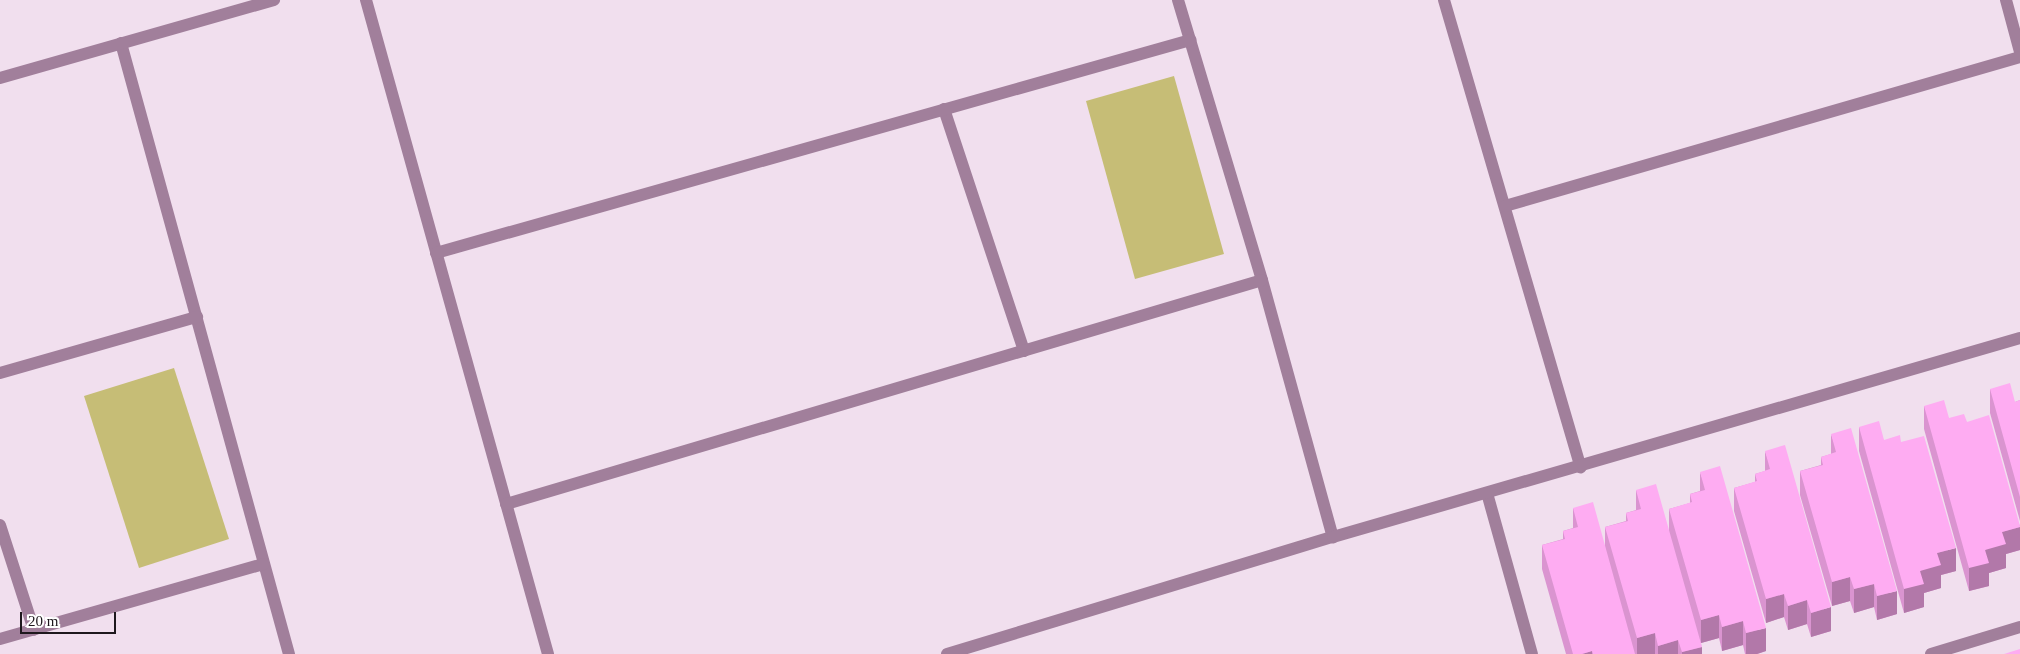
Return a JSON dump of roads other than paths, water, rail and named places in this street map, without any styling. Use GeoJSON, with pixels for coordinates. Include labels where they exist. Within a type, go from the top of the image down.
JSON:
{"type":"FeatureCollection","features":[{"type":"Feature","properties":{"kind":"street"},"geometry":{"type":"LineString","coordinates":[[0,78],[274,0]]}},
{"type":"Feature","properties":{"kind":"street"},"geometry":{"type":"LineString","coordinates":[[366,0],[548,654]]}},
{"type":"Feature","properties":{"kind":"street"},"geometry":{"type":"LineString","coordinates":[[1178,0],[1262,280],[1333,537]]}},
{"type":"Feature","properties":{"kind":"street"},"geometry":{"type":"LineString","coordinates":[[1444,0],[1581,467]]}},
{"type":"Feature","properties":{"kind":"street"},"geometry":{"type":"LineString","coordinates":[[2006,0],[2020,52]]}},
{"type":"Feature","properties":{"kind":"street"},"geometry":{"type":"LineString","coordinates":[[436,253],[1190,40]]}},
{"type":"Feature","properties":{"kind":"street"},"geometry":{"type":"LineString","coordinates":[[122,43],[289,654]]}},
{"type":"Feature","properties":{"kind":"street"},"geometry":{"type":"LineString","coordinates":[[1505,206],[2020,57]]}},
{"type":"Feature","properties":{"kind":"street"},"geometry":{"type":"LineString","coordinates":[[944,109],[1024,350]]}},
{"type":"Feature","properties":{"kind":"street"},"geometry":{"type":"LineString","coordinates":[[506,504],[1262,280]]}},
{"type":"Feature","properties":{"kind":"street"},"geometry":{"type":"LineString","coordinates":[[0,373],[197,317]]}},
{"type":"Feature","properties":{"kind":"street"},"geometry":{"type":"LineString","coordinates":[[948,654],[1333,537],[1581,467],[2020,338]]}},
{"type":"Feature","properties":{"kind":"street"},"geometry":{"type":"LineString","coordinates":[[1487,493],[1532,654]]}},
{"type":"Feature","properties":{"kind":"street"},"geometry":{"type":"LineString","coordinates":[[0,525],[34,630]]}},
{"type":"Feature","properties":{"kind":"street"},"geometry":{"type":"LineString","coordinates":[[0,639],[264,564]]}},
{"type":"Feature","properties":{"kind":"street"},"geometry":{"type":"LineString","coordinates":[[1931,654],[2020,627]]}}]}
